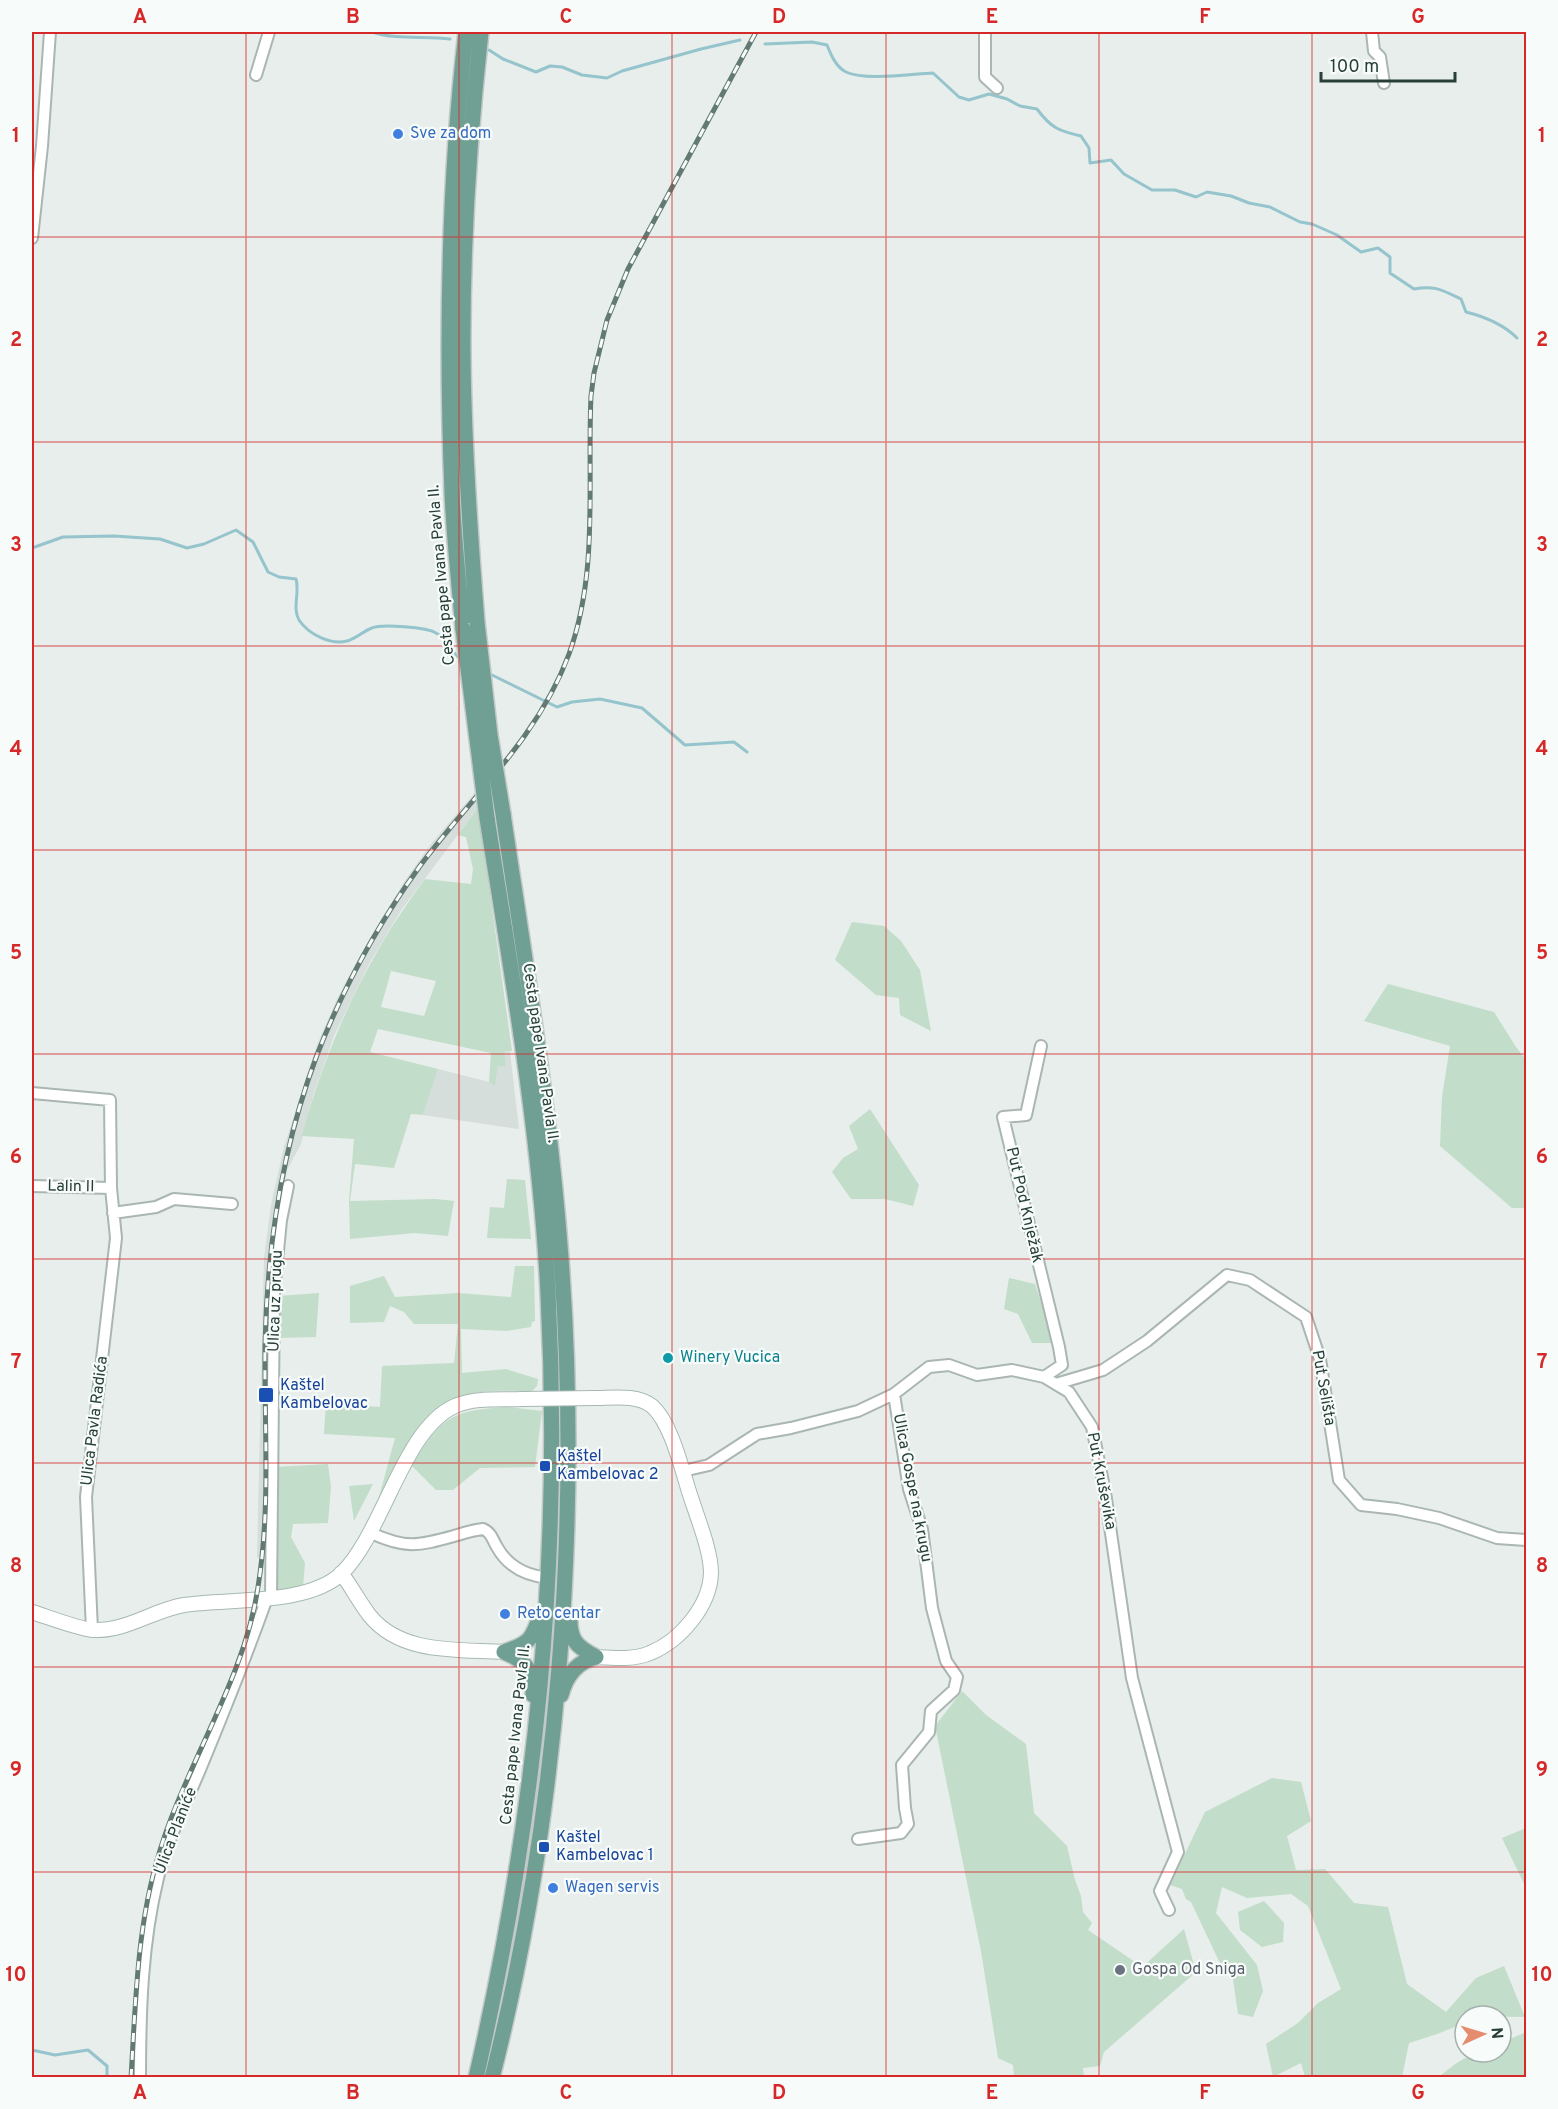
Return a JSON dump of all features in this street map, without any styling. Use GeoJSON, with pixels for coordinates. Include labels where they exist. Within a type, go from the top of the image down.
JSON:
{"type":"FeatureCollection","features":[{"type":"Feature","properties":{"kind":"main road","name":"Cesta pape Ivana Pavla II."},"geometry":{"type":"LineString","coordinates":[[466,32],[455,150],[449,309],[453,496],[470,625],[487,818],[524,1059],[544,1235],[552,1396],[549,1578],[538,1719],[516,1879],[493,2005],[476,2078]]}},
{"type":"Feature","properties":{"kind":"main road","name":"Cesta pape Ivana Pavla II."},"geometry":{"type":"LineString","coordinates":[[481,32],[468,181],[463,356],[470,625],[489,723],[541,1070],[561,1260],[567,1426],[567,1509],[554,1712],[528,1903],[492,2078]]}},
{"type":"Feature","properties":{"kind":"main road"},"geometry":{"type":"LineString","coordinates":[[563,1590],[570,1614],[571,1637],[584,1650],[596,1657]]}},
{"type":"Feature","properties":{"kind":"main road"},"geometry":{"type":"LineString","coordinates":[[504,1652],[518,1648],[533,1636],[542,1609],[548,1601]]}},
{"type":"Feature","properties":{"kind":"main road"},"geometry":{"type":"LineString","coordinates":[[504,1652],[518,1657],[529,1671],[532,1680],[532,1702],[538,1719]]}},
{"type":"Feature","properties":{"kind":"main road"},"geometry":{"type":"LineString","coordinates":[[554,1712],[568,1676],[580,1663],[596,1657]]}},
{"type":"Feature","properties":{"kind":"street"},"geometry":{"type":"LineString","coordinates":[[32,238],[42,146],[50,32]]}},
{"type":"Feature","properties":{"kind":"street"},"geometry":{"type":"LineString","coordinates":[[256,75],[269,32]]}},
{"type":"Feature","properties":{"kind":"street"},"geometry":{"type":"LineString","coordinates":[[985,32],[985,77],[997,88]]}},
{"type":"Feature","properties":{"kind":"street"},"geometry":{"type":"LineString","coordinates":[[1372,32],[1374,51],[1380,57],[1384,83]]}},
{"type":"Feature","properties":{"kind":"street","name":"Put Pod Knježak"},"geometry":{"type":"LineString","coordinates":[[1041,1046],[1026,1115],[1003,1117],[1062,1365],[1044,1377]]}},
{"type":"Feature","properties":{"kind":"street","name":"Ulica Pavla Radića"},"geometry":{"type":"LineString","coordinates":[[32,1093],[110,1100],[111,1188],[116,1238],[86,1497],[92,1630]]}},
{"type":"Feature","properties":{"kind":"street","name":"Lalin II"},"geometry":{"type":"LineString","coordinates":[[32,1186],[111,1188]]}},
{"type":"Feature","properties":{"kind":"street","name":"Ulica uz prugu"},"geometry":{"type":"LineString","coordinates":[[269,1598],[274,1292],[281,1220],[288,1186]]}},
{"type":"Feature","properties":{"kind":"street"},"geometry":{"type":"LineString","coordinates":[[113,1213],[156,1207],[174,1199],[232,1204]]}},
{"type":"Feature","properties":{"kind":"street","name":"Put Selišta"},"geometry":{"type":"LineString","coordinates":[[1056,1384],[1103,1370],[1147,1341],[1227,1275],[1250,1280],[1306,1317],[1320,1359],[1339,1480],[1361,1505],[1439,1518],[1497,1538],[1527,1540]]}},
{"type":"Feature","properties":{"kind":"street","name":"Put Kruševika"},"geometry":{"type":"LineString","coordinates":[[682,1471],[709,1465],[757,1434],[858,1411],[894,1394],[929,1367],[950,1365],[976,1375],[1012,1370],[1044,1377],[1069,1392],[1092,1427],[1105,1492],[1132,1678],[1178,1852],[1160,1892],[1169,1910]]}},
{"type":"Feature","properties":{"kind":"street","name":"Ulica Gospe na krugu"},"geometry":{"type":"LineString","coordinates":[[858,1839],[901,1833],[908,1824],[904,1808],[902,1765],[929,1732],[931,1711],[954,1690],[957,1677],[946,1661],[932,1608],[922,1529],[909,1489],[894,1394]]}},
{"type":"Feature","properties":{"kind":"street"},"geometry":{"type":"LineString","coordinates":[[32,1612],[92,1630],[118,1628],[182,1605],[269,1598],[309,1591],[341,1573],[370,1533],[412,1450],[433,1420],[454,1407],[468,1402],[522,1399],[634,1399],[650,1405],[663,1418],[709,1559],[711,1575],[697,1615],[675,1640],[649,1654],[619,1658],[596,1657]]}},
{"type":"Feature","properties":{"kind":"street"},"geometry":{"type":"LineString","coordinates":[[370,1533],[391,1542],[417,1545],[483,1529],[490,1533],[498,1549],[515,1567],[534,1577],[549,1578]]}},
{"type":"Feature","properties":{"kind":"street"},"geometry":{"type":"LineString","coordinates":[[341,1573],[374,1620],[389,1634],[403,1641],[420,1646],[504,1652]]}},
{"type":"Feature","properties":{"kind":"street","name":"Ulica Planiće"},"geometry":{"type":"LineString","coordinates":[[140,2078],[144,1974],[149,1925],[158,1877],[189,1794],[245,1662],[269,1598]]}},
{"type":"Feature","properties":{"kind":"shaded area"},"geometry":{"type":"Polygon","coordinates":[[[477,790],[478,808],[402,909],[369,964],[334,1036],[313,1096],[301,1144],[287,1170],[280,1209],[270,1551],[257,1558],[264,1258],[271,1205],[284,1147],[317,1045],[337,999],[361,954],[406,879],[431,844],[477,790]]]}},
{"type":"Feature","properties":{"kind":"shaded area"},"geometry":{"type":"Polygon","coordinates":[[[504,1052],[510,1052],[519,1129],[423,1115],[438,1069],[495,1085],[498,1066],[504,1052]]]}},
{"type":"Feature","properties":{"kind":"green space"},"geometry":{"type":"Polygon","coordinates":[[[478,808],[512,1051],[504,1052],[506,1066],[498,1066],[495,1086],[489,1082],[491,1053],[378,1029],[370,1052],[438,1069],[423,1115],[411,1114],[394,1168],[355,1164],[350,1201],[436,1199],[454,1201],[448,1236],[415,1233],[350,1239],[349,1201],[354,1139],[302,1136],[324,1067],[351,1002],[404,908],[425,879],[471,884],[473,869],[466,837],[458,835],[478,808]],[[391,971],[381,1007],[424,1016],[436,981],[391,971]]]}},
{"type":"Feature","properties":{"kind":"green space"},"geometry":{"type":"Polygon","coordinates":[[[852,922],[884,926],[901,941],[920,970],[931,1031],[900,1015],[899,998],[876,995],[835,960],[852,922]]]}},
{"type":"Feature","properties":{"kind":"green space"},"geometry":{"type":"Polygon","coordinates":[[[1388,984],[1494,1012],[1526,1060],[1526,1208],[1512,1208],[1440,1146],[1442,1097],[1450,1046],[1364,1021],[1388,984]]]}},
{"type":"Feature","properties":{"kind":"green space"},"geometry":{"type":"Polygon","coordinates":[[[870,1109],[919,1185],[913,1206],[885,1199],[851,1199],[832,1172],[843,1158],[858,1149],[849,1126],[870,1109]]]}},
{"type":"Feature","properties":{"kind":"green space"},"geometry":{"type":"Polygon","coordinates":[[[507,1179],[525,1180],[531,1239],[487,1238],[490,1207],[504,1208],[507,1179]]]}},
{"type":"Feature","properties":{"kind":"green space"},"geometry":{"type":"Polygon","coordinates":[[[515,1266],[534,1266],[535,1321],[532,1322],[531,1327],[507,1331],[461,1329],[462,1373],[506,1369],[538,1379],[537,1386],[532,1391],[479,1392],[462,1396],[433,1412],[411,1437],[379,1497],[395,1438],[324,1434],[326,1403],[380,1407],[382,1366],[454,1363],[458,1324],[414,1324],[404,1312],[390,1306],[384,1322],[350,1323],[350,1286],[384,1276],[395,1297],[458,1293],[511,1297],[515,1266]]]}},
{"type":"Feature","properties":{"kind":"green space"},"geometry":{"type":"Polygon","coordinates":[[[1009,1278],[1035,1284],[1054,1343],[1032,1343],[1018,1314],[1004,1309],[1009,1278]]]}},
{"type":"Feature","properties":{"kind":"green space"},"geometry":{"type":"Polygon","coordinates":[[[319,1293],[316,1337],[276,1338],[278,1296],[319,1293]]]}},
{"type":"Feature","properties":{"kind":"green space"},"geometry":{"type":"Polygon","coordinates":[[[507,1407],[542,1411],[535,1467],[480,1468],[453,1490],[436,1490],[412,1466],[431,1437],[449,1420],[472,1411],[507,1407]]]}},
{"type":"Feature","properties":{"kind":"green space"},"geometry":{"type":"Polygon","coordinates":[[[328,1464],[331,1487],[328,1523],[293,1524],[291,1537],[305,1563],[303,1587],[276,1591],[276,1467],[328,1464]]]}},
{"type":"Feature","properties":{"kind":"green space"},"geometry":{"type":"Polygon","coordinates":[[[373,1484],[354,1521],[349,1486],[373,1484]]]}},
{"type":"Feature","properties":{"kind":"green space"},"geometry":{"type":"Polygon","coordinates":[[[962,1691],[986,1715],[1026,1744],[1034,1813],[1067,1846],[1081,1896],[1083,1912],[1092,1923],[1088,1930],[1138,1964],[1139,1970],[1184,1929],[1196,1972],[1104,2052],[1100,2066],[1083,2068],[1084,2077],[1014,2077],[1013,2065],[998,2058],[981,1951],[935,1726],[962,1691]]]}},
{"type":"Feature","properties":{"kind":"green space"},"geometry":{"type":"Polygon","coordinates":[[[1272,1778],[1301,1782],[1311,1821],[1287,1836],[1296,1870],[1325,1869],[1354,1903],[1388,1907],[1407,1984],[1446,2012],[1453,2004],[1453,2028],[1409,2043],[1402,2077],[1305,2077],[1301,2063],[1273,2077],[1266,2044],[1298,2023],[1318,2003],[1341,1989],[1308,1906],[1291,1894],[1247,1898],[1222,1887],[1216,1913],[1257,1965],[1263,1991],[1253,2017],[1238,2014],[1233,1979],[1219,1961],[1191,1902],[1186,1899],[1182,1889],[1170,1885],[1205,1812],[1272,1778]]]}},
{"type":"Feature","properties":{"kind":"green space"},"geometry":{"type":"Polygon","coordinates":[[[1526,1828],[1526,1888],[1502,1838],[1526,1828]]]}},
{"type":"Feature","properties":{"kind":"green space"},"geometry":{"type":"Polygon","coordinates":[[[1264,1901],[1284,1923],[1283,1942],[1262,1947],[1240,1930],[1238,1912],[1264,1901]]]}},
{"type":"Feature","properties":{"kind":"green space"},"geometry":{"type":"Polygon","coordinates":[[[1504,1966],[1525,2017],[1513,2017],[1513,2004],[1453,2004],[1476,1978],[1504,1966]]]}},
{"type":"Feature","properties":{"kind":"green space"},"geometry":{"type":"Polygon","coordinates":[[[1526,2032],[1526,2077],[1439,2077],[1456,2064],[1513,2064],[1513,2038],[1526,2032]]]}},
{"type":"Feature","properties":{"kind":"waterway"},"geometry":{"type":"LineString","coordinates":[[372,32],[400,37],[450,39]]}},
{"type":"Feature","properties":{"kind":"waterway"},"geometry":{"type":"LineString","coordinates":[[489,50],[503,59],[536,72],[550,66],[562,67],[582,75],[607,78],[622,71],[740,40]]}},
{"type":"Feature","properties":{"kind":"waterway"},"geometry":{"type":"LineString","coordinates":[[765,44],[812,42],[827,45],[839,67],[854,75],[876,77],[933,73],[959,97],[969,100],[989,94],[1007,99],[1020,106],[1037,109],[1056,128],[1081,136],[1089,148],[1090,163],[1111,160],[1124,174],[1152,190],[1175,190],[1196,197],[1207,192],[1231,196],[1249,203],[1270,207],[1300,222],[1312,224],[1337,235],[1361,252],[1378,248],[1390,257],[1390,273],[1414,289],[1433,288],[1461,299],[1466,312],[1494,322],[1517,338]]}},
{"type":"Feature","properties":{"kind":"waterway"},"geometry":{"type":"LineString","coordinates":[[32,548],[63,537],[114,536],[160,539],[187,548],[204,544],[236,530],[253,542],[268,572],[279,577],[296,579],[297,615],[303,625],[314,634],[327,640],[341,642],[377,627],[423,629],[440,635],[461,659]]}},
{"type":"Feature","properties":{"kind":"waterway"},"geometry":{"type":"LineString","coordinates":[[488,673],[557,707],[572,702],[600,699],[642,708],[685,745],[734,742],[747,752]]}},
{"type":"Feature","properties":{"kind":"waterway"},"geometry":{"type":"LineString","coordinates":[[32,2050],[55,2055],[88,2050],[107,2066],[107,2078]]}},
{"type":"Feature","properties":{"kind":"railway"},"geometry":{"type":"LineString","coordinates":[[131,2078],[139,1956],[155,1867],[176,1807],[242,1652],[258,1587],[266,1496],[266,1308],[273,1234],[294,1125],[317,1055],[338,1005],[376,934],[420,866],[522,740],[556,684],[569,654],[585,591],[590,526],[591,396],[594,373],[607,320],[628,269],[756,32]]}},
{"type":"Feature","properties":{"kind":"place","name":"Sve za dom"},"geometry":{"type":"Point","coordinates":[398,134]}},
{"type":"Feature","properties":{"kind":"place","name":"Winery Vucica"},"geometry":{"type":"Point","coordinates":[668,1358]}},
{"type":"Feature","properties":{"kind":"place","name":"Kaštel Kambelovac"},"geometry":{"type":"Point","coordinates":[266,1395]}},
{"type":"Feature","properties":{"kind":"place","name":"Kaštel Kambelovac 2"},"geometry":{"type":"Point","coordinates":[545,1466]}},
{"type":"Feature","properties":{"kind":"place","name":"Reto centar"},"geometry":{"type":"Point","coordinates":[505,1614]}},
{"type":"Feature","properties":{"kind":"place","name":"Kaštel Kambelovac 1"},"geometry":{"type":"Point","coordinates":[544,1847]}},
{"type":"Feature","properties":{"kind":"place","name":"Wagen servis"},"geometry":{"type":"Point","coordinates":[553,1888]}},
{"type":"Feature","properties":{"kind":"place","name":"Gospa Od Sniga"},"geometry":{"type":"Point","coordinates":[1120,1970]}}]}
